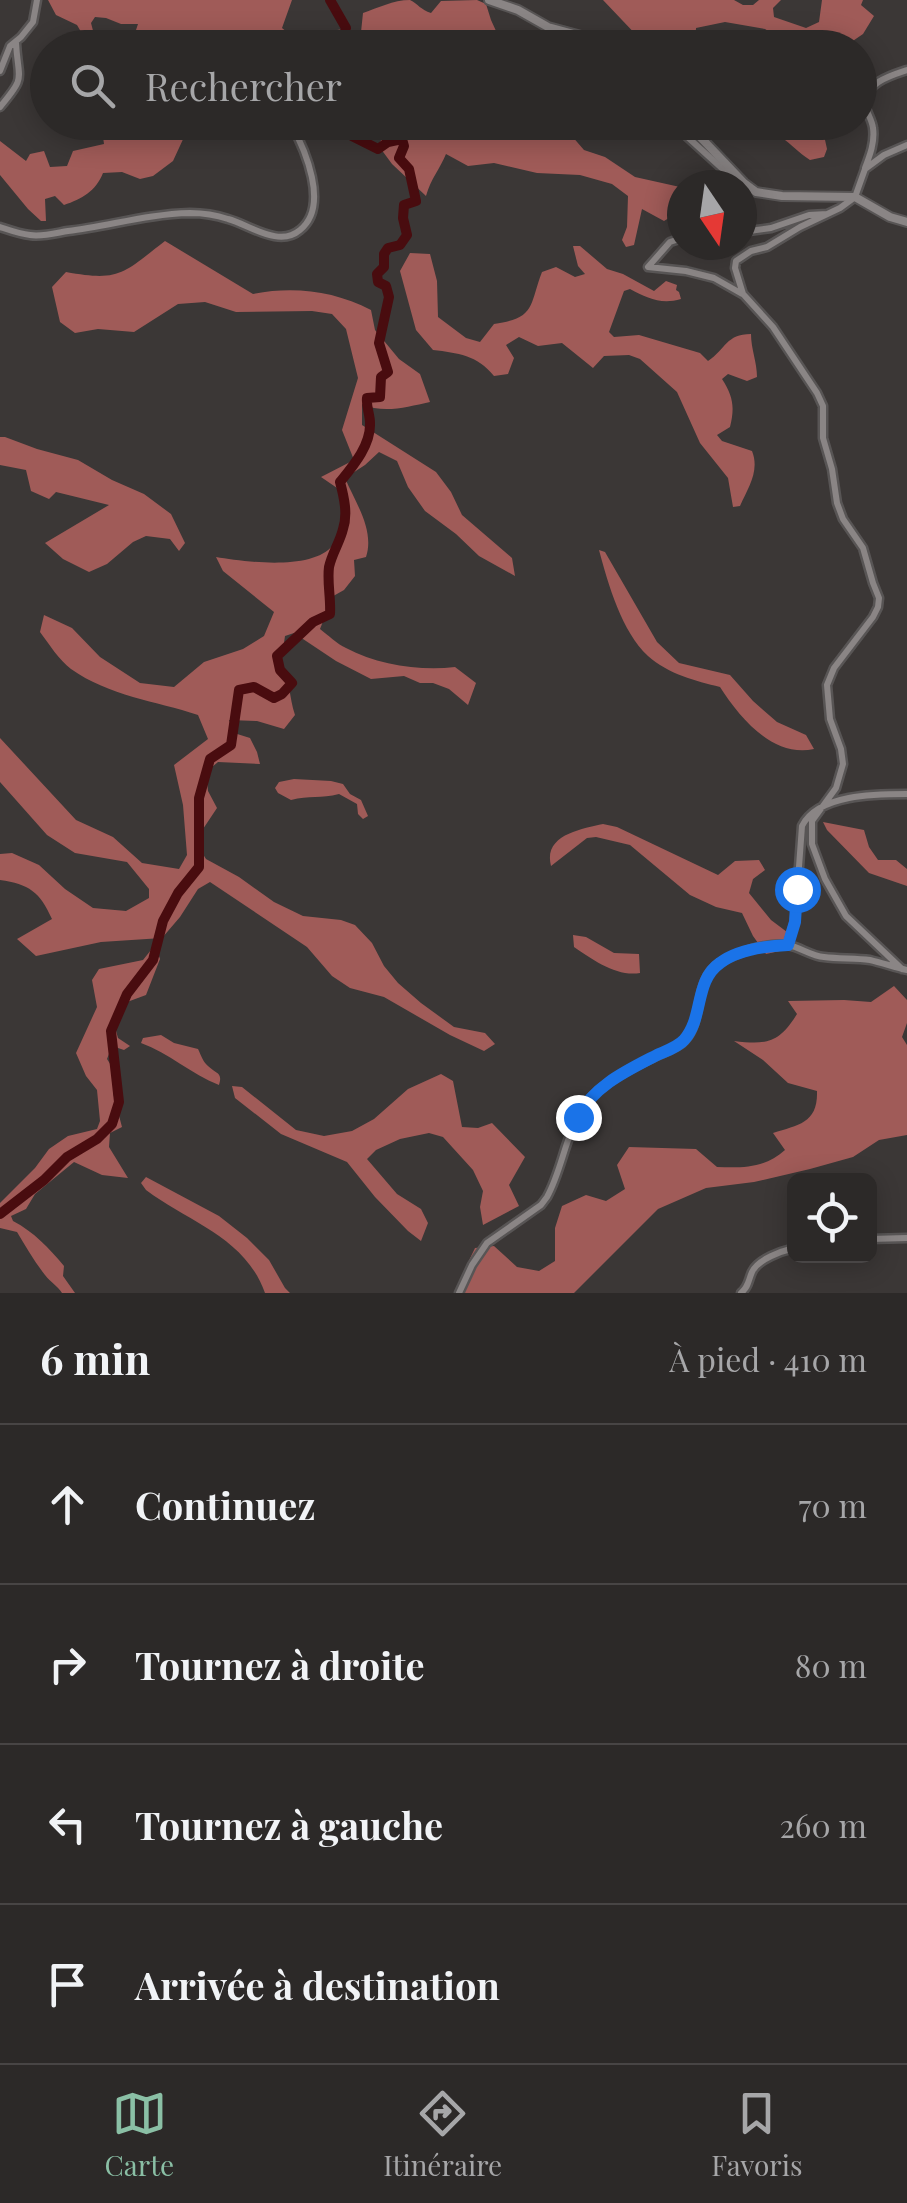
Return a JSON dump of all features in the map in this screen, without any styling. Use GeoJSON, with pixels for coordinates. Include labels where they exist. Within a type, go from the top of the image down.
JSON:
{"type":"FeatureCollection","features":[{"type":"Feature","properties":{"kind":"street"},"geometry":{"type":"LineString","coordinates":[[0,72],[10,46],[33,22],[37,0]]}},
{"type":"Feature","properties":{"kind":"street"},"geometry":{"type":"LineString","coordinates":[[489,0],[557,30]]}},
{"type":"Feature","properties":{"kind":"street"},"geometry":{"type":"LineString","coordinates":[[0,106],[18,85],[21,71],[16,41]]}},
{"type":"Feature","properties":{"kind":"street"},"geometry":{"type":"LineString","coordinates":[[877,83],[907,70]]}},
{"type":"Feature","properties":{"kind":"street"},"geometry":{"type":"LineString","coordinates":[[0,227],[33,236],[164,214],[197,213],[286,237],[299,232],[309,220],[313,204],[314,181],[300,140]]}},
{"type":"Feature","properties":{"kind":"street"},"geometry":{"type":"LineString","coordinates":[[691,140],[725,170]]}},
{"type":"Feature","properties":{"kind":"street"},"geometry":{"type":"LineString","coordinates":[[702,140],[728,170]]}},
{"type":"Feature","properties":{"kind":"street"},"geometry":{"type":"LineString","coordinates":[[744,295],[736,261],[855,198],[872,140]]}},
{"type":"Feature","properties":{"kind":"street"},"geometry":{"type":"LineString","coordinates":[[865,169],[907,145]]}},
{"type":"Feature","properties":{"kind":"street"},"geometry":{"type":"LineString","coordinates":[[757,191],[855,198],[907,222]]}},
{"type":"Feature","properties":{"kind":"street"},"geometry":{"type":"LineString","coordinates":[[757,230],[809,215],[828,214]]}},
{"type":"Feature","properties":{"kind":"street"},"geometry":{"type":"LineString","coordinates":[[667,245],[648,267],[714,278],[744,295],[774,327],[823,406],[823,438],[836,502],[843,520],[864,548],[879,598],[873,617],[834,668],[827,685],[830,719],[842,749],[843,764],[836,788],[811,827],[812,844],[825,879],[846,916],[904,970]]}},
{"type":"Feature","properties":{"kind":"street"},"geometry":{"type":"LineString","coordinates":[[788,945],[795,922],[802,826],[807,816],[846,798],[907,794]]}},
{"type":"Feature","properties":{"kind":"street"},"geometry":{"type":"LineString","coordinates":[[459,1293],[488,1243],[548,1197],[588,1100],[688,1036],[703,984],[719,963],[760,948],[788,945],[819,957],[867,960],[904,970]]}},
{"type":"Feature","properties":{"kind":"street"},"geometry":{"type":"LineString","coordinates":[[877,1240],[907,1238]]}},
{"type":"Feature","properties":{"kind":"street"},"geometry":{"type":"LineString","coordinates":[[741,1293],[756,1265],[787,1250]]}},
{"type":"Feature","properties":{"kind":"shaded area"},"geometry":{"type":"Polygon","coordinates":[[[48,0],[292,0],[282,28],[285,30],[136,30],[138,24],[95,17],[93,30],[80,30],[56,15],[48,0]]]}},
{"type":"Feature","properties":{"kind":"shaded area"},"geometry":{"type":"Polygon","coordinates":[[[410,0],[431,13],[441,1],[477,0],[486,4],[496,30],[361,30],[363,13],[410,0]]]}},
{"type":"Feature","properties":{"kind":"shaded area"},"geometry":{"type":"Polygon","coordinates":[[[603,0],[734,0],[753,5],[759,0],[781,0],[773,8],[774,17],[806,28],[819,22],[822,0],[863,0],[861,5],[874,16],[865,30],[767,30],[725,22],[696,30],[632,30],[603,0]]]}},
{"type":"Feature","properties":{"kind":"shaded area"},"geometry":{"type":"Polygon","coordinates":[[[103,140],[183,140],[173,161],[153,176],[140,179],[122,172],[103,173],[92,189],[77,200],[64,205],[55,196],[45,199],[46,221],[28,209],[0,175],[0,141],[26,161],[30,154],[44,151],[50,167],[67,166],[73,151],[104,144],[103,140]]]}},
{"type":"Feature","properties":{"kind":"shaded area"},"geometry":{"type":"Polygon","coordinates":[[[381,140],[575,140],[584,150],[605,157],[635,177],[667,184],[667,219],[642,209],[634,245],[626,247],[622,240],[627,227],[628,196],[612,184],[580,175],[537,173],[494,163],[468,166],[446,154],[426,196],[378,145],[381,140]]]}},
{"type":"Feature","properties":{"kind":"shaded area"},"geometry":{"type":"Polygon","coordinates":[[[785,140],[825,140],[824,157],[810,160],[785,140]]]}},
{"type":"Feature","properties":{"kind":"shaded area"},"geometry":{"type":"Polygon","coordinates":[[[165,241],[253,294],[314,292],[343,298],[371,310],[375,330],[399,359],[420,374],[430,402],[387,409],[362,404],[362,425],[436,472],[462,515],[512,558],[515,576],[479,556],[425,511],[408,487],[397,461],[379,452],[345,478],[363,516],[368,547],[366,557],[354,560],[355,576],[344,590],[328,599],[320,629],[343,646],[385,663],[455,667],[476,683],[468,705],[449,689],[433,683],[420,683],[404,676],[371,679],[294,633],[285,636],[281,663],[295,715],[284,729],[257,721],[229,720],[234,733],[250,738],[260,764],[218,762],[206,772],[208,791],[217,808],[199,835],[199,848],[206,859],[274,902],[303,916],[355,925],[398,983],[421,1003],[454,1027],[485,1033],[495,1044],[484,1051],[384,997],[350,988],[332,976],[307,947],[210,882],[198,889],[162,938],[101,942],[36,956],[17,939],[52,919],[32,891],[0,880],[0,854],[12,853],[39,865],[93,908],[126,911],[149,898],[149,889],[127,862],[75,853],[47,835],[0,782],[0,738],[76,820],[113,837],[142,863],[179,869],[187,855],[183,805],[174,765],[208,739],[198,715],[117,692],[71,669],[40,632],[44,615],[72,628],[100,657],[140,683],[174,687],[204,662],[243,649],[264,636],[274,612],[223,571],[216,557],[278,563],[310,559],[333,545],[341,526],[340,490],[321,477],[354,460],[342,430],[358,378],[346,329],[332,314],[236,312],[205,302],[178,304],[134,332],[98,329],[75,333],[60,322],[52,287],[66,272],[99,276],[120,272],[165,241]]]}},
{"type":"Feature","properties":{"kind":"shaded area"},"geometry":{"type":"Polygon","coordinates":[[[573,246],[580,246],[607,269],[654,291],[666,281],[677,285],[681,299],[674,301],[654,300],[630,289],[624,291],[609,332],[614,337],[639,335],[700,353],[708,361],[731,339],[751,334],[757,377],[747,381],[728,374],[722,379],[731,396],[732,413],[730,427],[717,435],[722,441],[752,451],[754,472],[740,506],[733,507],[728,478],[700,443],[677,392],[640,359],[629,355],[604,356],[593,368],[562,343],[538,346],[519,337],[506,345],[514,358],[508,374],[494,376],[474,359],[433,350],[416,330],[400,271],[410,253],[430,254],[437,281],[438,317],[466,338],[480,342],[494,324],[524,314],[542,272],[556,267],[575,277],[585,274],[578,266],[573,246]]]}},
{"type":"Feature","properties":{"kind":"shaded area"},"geometry":{"type":"Polygon","coordinates":[[[0,437],[78,460],[144,494],[171,514],[185,543],[179,551],[170,539],[146,536],[89,572],[63,559],[45,543],[109,505],[56,492],[49,499],[31,491],[26,470],[0,465],[0,437]]]}},
{"type":"Feature","properties":{"kind":"shaded area"},"geometry":{"type":"Polygon","coordinates":[[[599,550],[605,552],[657,642],[679,663],[730,675],[777,722],[806,735],[814,749],[799,750],[772,742],[748,723],[720,687],[673,672],[648,656],[623,621],[599,550]]]}},
{"type":"Feature","properties":{"kind":"shaded area"},"geometry":{"type":"Polygon","coordinates":[[[294,779],[343,784],[361,800],[368,816],[363,819],[357,804],[339,794],[291,800],[278,793],[275,788],[279,782],[294,779]]]}},
{"type":"Feature","properties":{"kind":"shaded area"},"geometry":{"type":"Polygon","coordinates":[[[823,822],[864,830],[878,860],[896,860],[907,869],[907,886],[869,873],[823,822]]]}},
{"type":"Feature","properties":{"kind":"shaded area"},"geometry":{"type":"Polygon","coordinates":[[[603,824],[718,875],[735,861],[759,860],[765,870],[753,879],[749,893],[771,920],[787,932],[780,951],[766,954],[742,913],[690,895],[630,845],[587,838],[551,866],[550,856],[558,840],[603,824]]]}},
{"type":"Feature","properties":{"kind":"shaded area"},"geometry":{"type":"Polygon","coordinates":[[[573,935],[586,937],[614,953],[639,954],[640,973],[614,970],[597,962],[574,947],[573,935]]]}},
{"type":"Feature","properties":{"kind":"shaded area"},"geometry":{"type":"Polygon","coordinates":[[[155,945],[160,959],[146,995],[119,1005],[116,1031],[118,1038],[130,1046],[124,1050],[112,1046],[107,1059],[116,1073],[113,1093],[122,1127],[110,1133],[109,1147],[128,1178],[102,1175],[74,1162],[35,1194],[26,1209],[11,1216],[64,1266],[63,1276],[75,1293],[62,1293],[41,1270],[17,1232],[0,1228],[0,1203],[49,1149],[68,1136],[97,1129],[97,1090],[76,1053],[97,1007],[92,980],[99,969],[143,960],[155,945]]]}},
{"type":"Feature","properties":{"kind":"shaded area"},"geometry":{"type":"Polygon","coordinates":[[[894,986],[907,1000],[907,1023],[902,1037],[907,1045],[907,1135],[879,1140],[853,1157],[810,1169],[706,1188],[658,1209],[574,1293],[458,1293],[475,1248],[494,1246],[517,1267],[539,1271],[555,1261],[555,1228],[562,1206],[586,1195],[606,1201],[625,1189],[617,1165],[629,1147],[696,1149],[717,1167],[753,1166],[777,1156],[785,1150],[773,1133],[805,1121],[814,1110],[817,1091],[788,1083],[734,1041],[764,1042],[778,1036],[797,1014],[788,1001],[871,1002],[894,986]]]}},
{"type":"Feature","properties":{"kind":"shaded area"},"geometry":{"type":"Polygon","coordinates":[[[161,1035],[198,1049],[206,1064],[219,1075],[219,1085],[141,1043],[143,1038],[161,1035]]]}},
{"type":"Feature","properties":{"kind":"shaded area"},"geometry":{"type":"Polygon","coordinates":[[[441,1074],[453,1081],[462,1127],[478,1128],[492,1123],[525,1157],[509,1185],[519,1206],[483,1225],[483,1191],[473,1170],[443,1137],[429,1133],[400,1139],[376,1150],[367,1159],[397,1194],[421,1209],[428,1223],[421,1241],[375,1197],[347,1162],[281,1134],[235,1098],[232,1086],[242,1087],[296,1130],[324,1136],[352,1131],[374,1119],[408,1089],[441,1074]]]}},
{"type":"Feature","properties":{"kind":"shaded area"},"geometry":{"type":"Polygon","coordinates":[[[146,1177],[219,1216],[247,1238],[269,1260],[290,1293],[265,1293],[244,1258],[214,1233],[146,1190],[141,1183],[146,1177]]]}},
{"type":"Feature","properties":{"kind":"waterway"},"geometry":{"type":"LineString","coordinates":[[330,0],[345,30]]}},
{"type":"Feature","properties":{"kind":"waterway"},"geometry":{"type":"LineString","coordinates":[[360,140],[378,149],[397,140]]}},
{"type":"Feature","properties":{"kind":"waterway"},"geometry":{"type":"LineString","coordinates":[[0,1214],[112,1124],[119,1102],[111,1031],[127,994],[153,960],[163,921],[178,893],[199,867],[199,798],[210,759],[231,745],[239,690],[254,687],[274,698],[282,694],[292,683],[280,670],[277,656],[313,622],[330,614],[329,567],[345,517],[340,482],[368,439],[367,398],[380,397],[381,377],[388,372],[379,343],[389,297],[377,274],[384,267],[388,248],[400,245],[407,235],[404,205],[416,201],[409,169],[399,158],[402,140]]}},
{"type":"Feature","properties":{"kind":"route"},"geometry":{"type":"LineString","coordinates":[[578,1117],[595,1093],[634,1067],[681,1044],[694,1023],[703,984],[719,963],[760,948],[788,945],[795,922],[797,889]]}}]}
